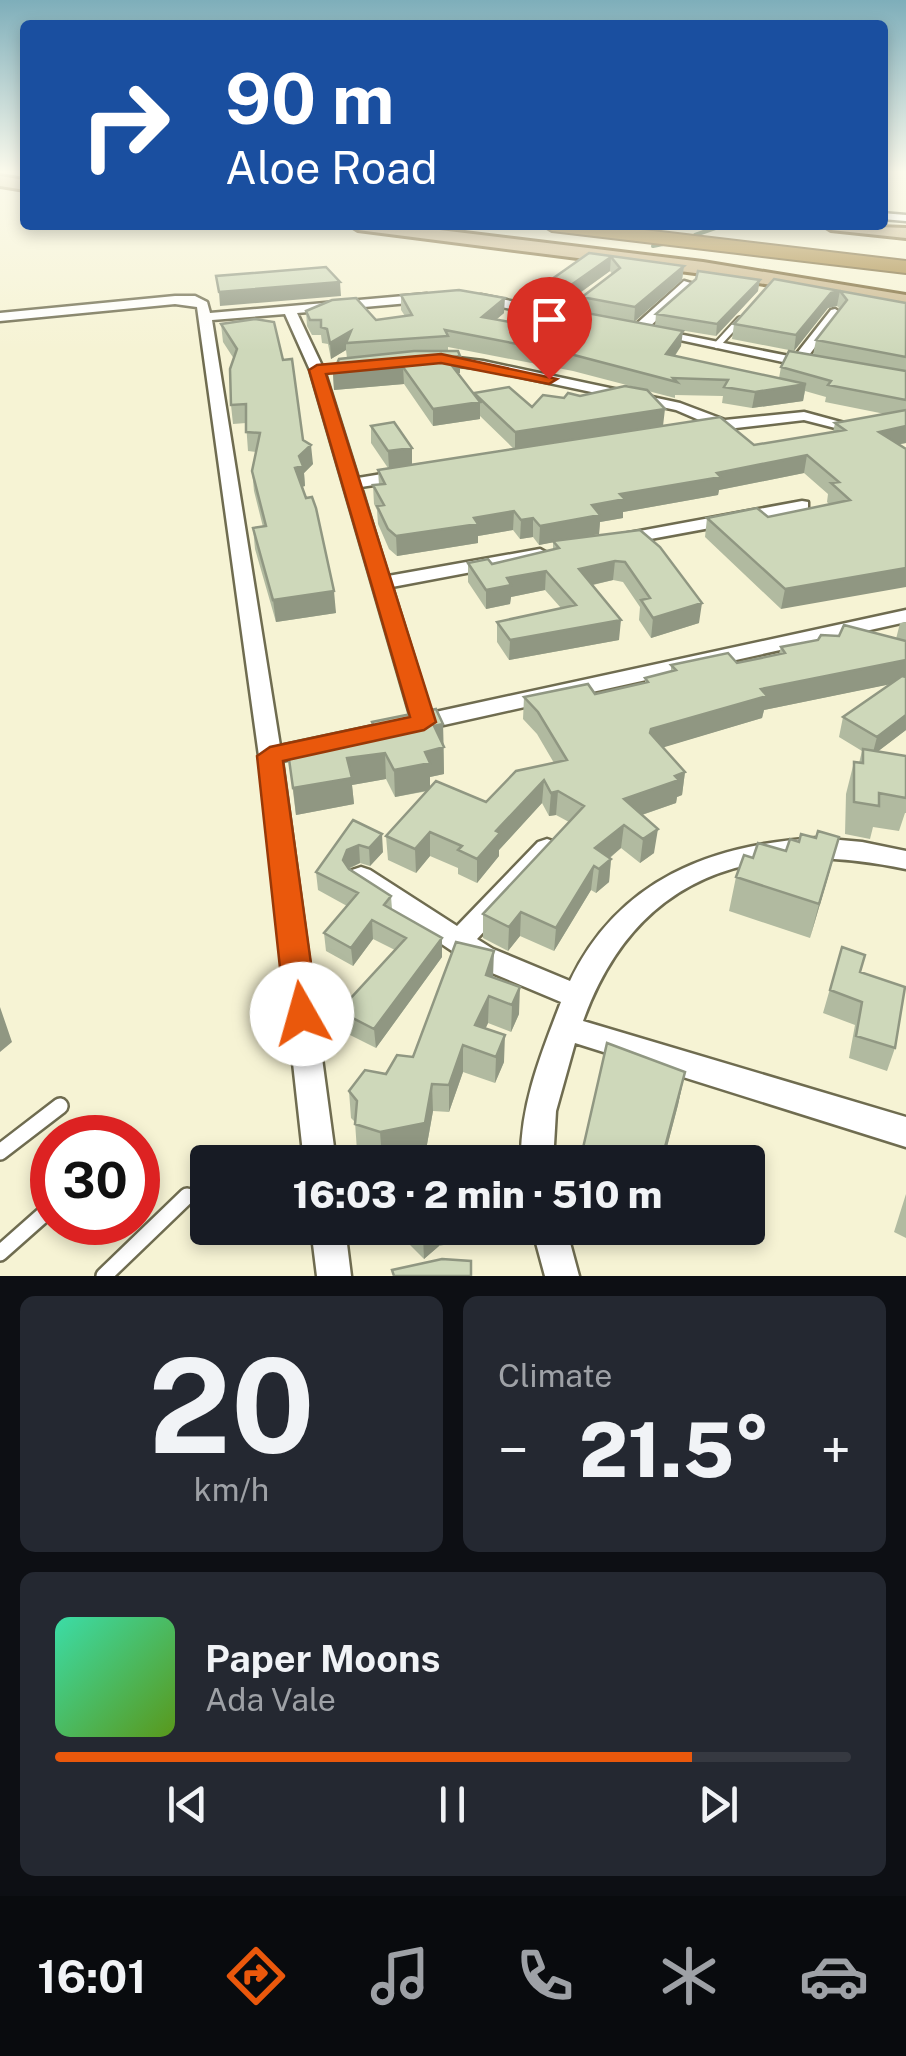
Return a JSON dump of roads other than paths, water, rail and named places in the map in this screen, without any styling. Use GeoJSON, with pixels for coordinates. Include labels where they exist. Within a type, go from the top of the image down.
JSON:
{"type":"FeatureCollection","features":[{"type":"Feature","properties":{"kind":"highway"},"geometry":{"type":"LineString","coordinates":[[607,232],[906,267]]}},
{"type":"Feature","properties":{"kind":"main road"},"geometry":{"type":"LineString","coordinates":[[411,232],[703,268],[906,302]]}},
{"type":"Feature","properties":{"kind":"street"},"geometry":{"type":"LineString","coordinates":[[638,330],[688,284]]}},
{"type":"Feature","properties":{"kind":"street"},"geometry":{"type":"LineString","coordinates":[[214,316],[447,296]]}},
{"type":"Feature","properties":{"kind":"street"},"geometry":{"type":"LineString","coordinates":[[464,296],[600,323]]}},
{"type":"Feature","properties":{"kind":"street"},"geometry":{"type":"LineString","coordinates":[[0,317],[189,300],[203,305],[214,316],[318,1145]]}},
{"type":"Feature","properties":{"kind":"street"},"geometry":{"type":"LineString","coordinates":[[563,315],[579,303]]}},
{"type":"Feature","properties":{"kind":"street"},"geometry":{"type":"LineString","coordinates":[[290,311],[317,370],[348,484],[424,722]]}},
{"type":"Feature","properties":{"kind":"street"},"geometry":{"type":"LineString","coordinates":[[797,362],[834,313]]}},
{"type":"Feature","properties":{"kind":"street"},"geometry":{"type":"LineString","coordinates":[[619,326],[830,368]]}},
{"type":"Feature","properties":{"kind":"street"},"geometry":{"type":"LineString","coordinates":[[414,359],[484,364],[680,407],[722,424]]}},
{"type":"Feature","properties":{"kind":"street"},"geometry":{"type":"LineString","coordinates":[[317,370],[336,368]]}},
{"type":"Feature","properties":{"kind":"street"},"geometry":{"type":"LineString","coordinates":[[681,430],[804,416],[850,427]]}},
{"type":"Feature","properties":{"kind":"street"},"geometry":{"type":"LineString","coordinates":[[348,484],[427,472]]}},
{"type":"Feature","properties":{"kind":"street"},"geometry":{"type":"LineString","coordinates":[[591,544],[802,506]]}},
{"type":"Feature","properties":{"kind":"street"},"geometry":{"type":"LineString","coordinates":[[380,583],[553,551]]}},
{"type":"Feature","properties":{"kind":"street"},"geometry":{"type":"LineString","coordinates":[[270,756],[906,616]]}},
{"type":"Feature","properties":{"kind":"street"},"geometry":{"type":"LineString","coordinates":[[537,1145],[536,1120],[578,996],[609,941],[681,875],[755,851],[793,846],[873,851],[906,860]]}},
{"type":"Feature","properties":{"kind":"street"},"geometry":{"type":"LineString","coordinates":[[458,942],[547,848]]}},
{"type":"Feature","properties":{"kind":"street"},"geometry":{"type":"LineString","coordinates":[[361,877],[458,942],[578,996]]}},
{"type":"Feature","properties":{"kind":"street"},"geometry":{"type":"LineString","coordinates":[[566,1028],[906,1132]]}},
{"type":"Feature","properties":{"kind":"street"},"geometry":{"type":"LineString","coordinates":[[330,1245],[334,1276]]}},
{"type":"Feature","properties":{"kind":"street"},"geometry":{"type":"LineString","coordinates":[[554,1245],[562,1276]]}},
{"type":"Feature","properties":{"kind":"lane"},"geometry":{"type":"LineString","coordinates":[[717,345],[753,306]]}},
{"type":"Feature","properties":{"kind":"lane"},"geometry":{"type":"LineString","coordinates":[[0,1152],[60,1106]]}},
{"type":"Feature","properties":{"kind":"lane"},"geometry":{"type":"LineString","coordinates":[[104,1276],[188,1196]]}},
{"type":"Feature","properties":{"kind":"lane"},"geometry":{"type":"LineString","coordinates":[[0,1253],[30,1226]]}},
{"type":"Feature","properties":{"kind":"waterway"},"geometry":{"type":"LineString","coordinates":[[695,235],[705,232]]}},
{"type":"Feature","properties":{"kind":"waterway"},"geometry":{"type":"LineString","coordinates":[[653,246],[663,244]]}}]}
